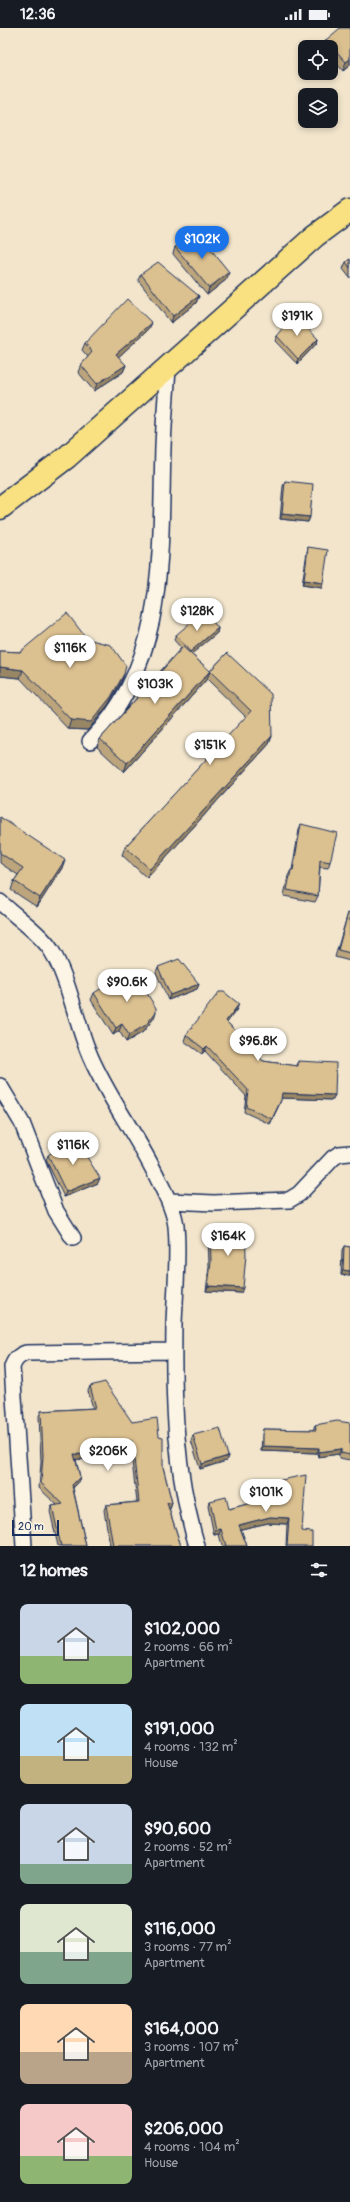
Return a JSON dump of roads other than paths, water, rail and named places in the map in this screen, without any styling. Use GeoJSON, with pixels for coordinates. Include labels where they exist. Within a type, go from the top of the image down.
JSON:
{"type":"FeatureCollection","features":[{"type":"Feature","properties":{"kind":"highway"},"geometry":{"type":"LineString","coordinates":[[0,508],[67,457],[315,236],[350,210]]}},
{"type":"Feature","properties":{"kind":"street"},"geometry":{"type":"LineString","coordinates":[[90,741],[108,723],[132,683],[152,620],[161,532],[163,446],[168,368]]}},
{"type":"Feature","properties":{"kind":"street"},"geometry":{"type":"LineString","coordinates":[[0,902],[51,950],[64,978],[76,1022],[91,1059],[143,1147],[169,1201],[175,1224],[177,1246],[174,1351],[174,1422],[178,1462],[197,1546]]}},
{"type":"Feature","properties":{"kind":"street"},"geometry":{"type":"LineString","coordinates":[[0,1086],[22,1123],[56,1210],[73,1238]]}},
{"type":"Feature","properties":{"kind":"street"},"geometry":{"type":"LineString","coordinates":[[169,1201],[214,1203],[289,1200],[299,1194],[333,1158],[339,1154],[350,1153]]}},
{"type":"Feature","properties":{"kind":"street"},"geometry":{"type":"LineString","coordinates":[[24,1546],[12,1367],[14,1361],[19,1356],[26,1353],[174,1351]]}}]}
